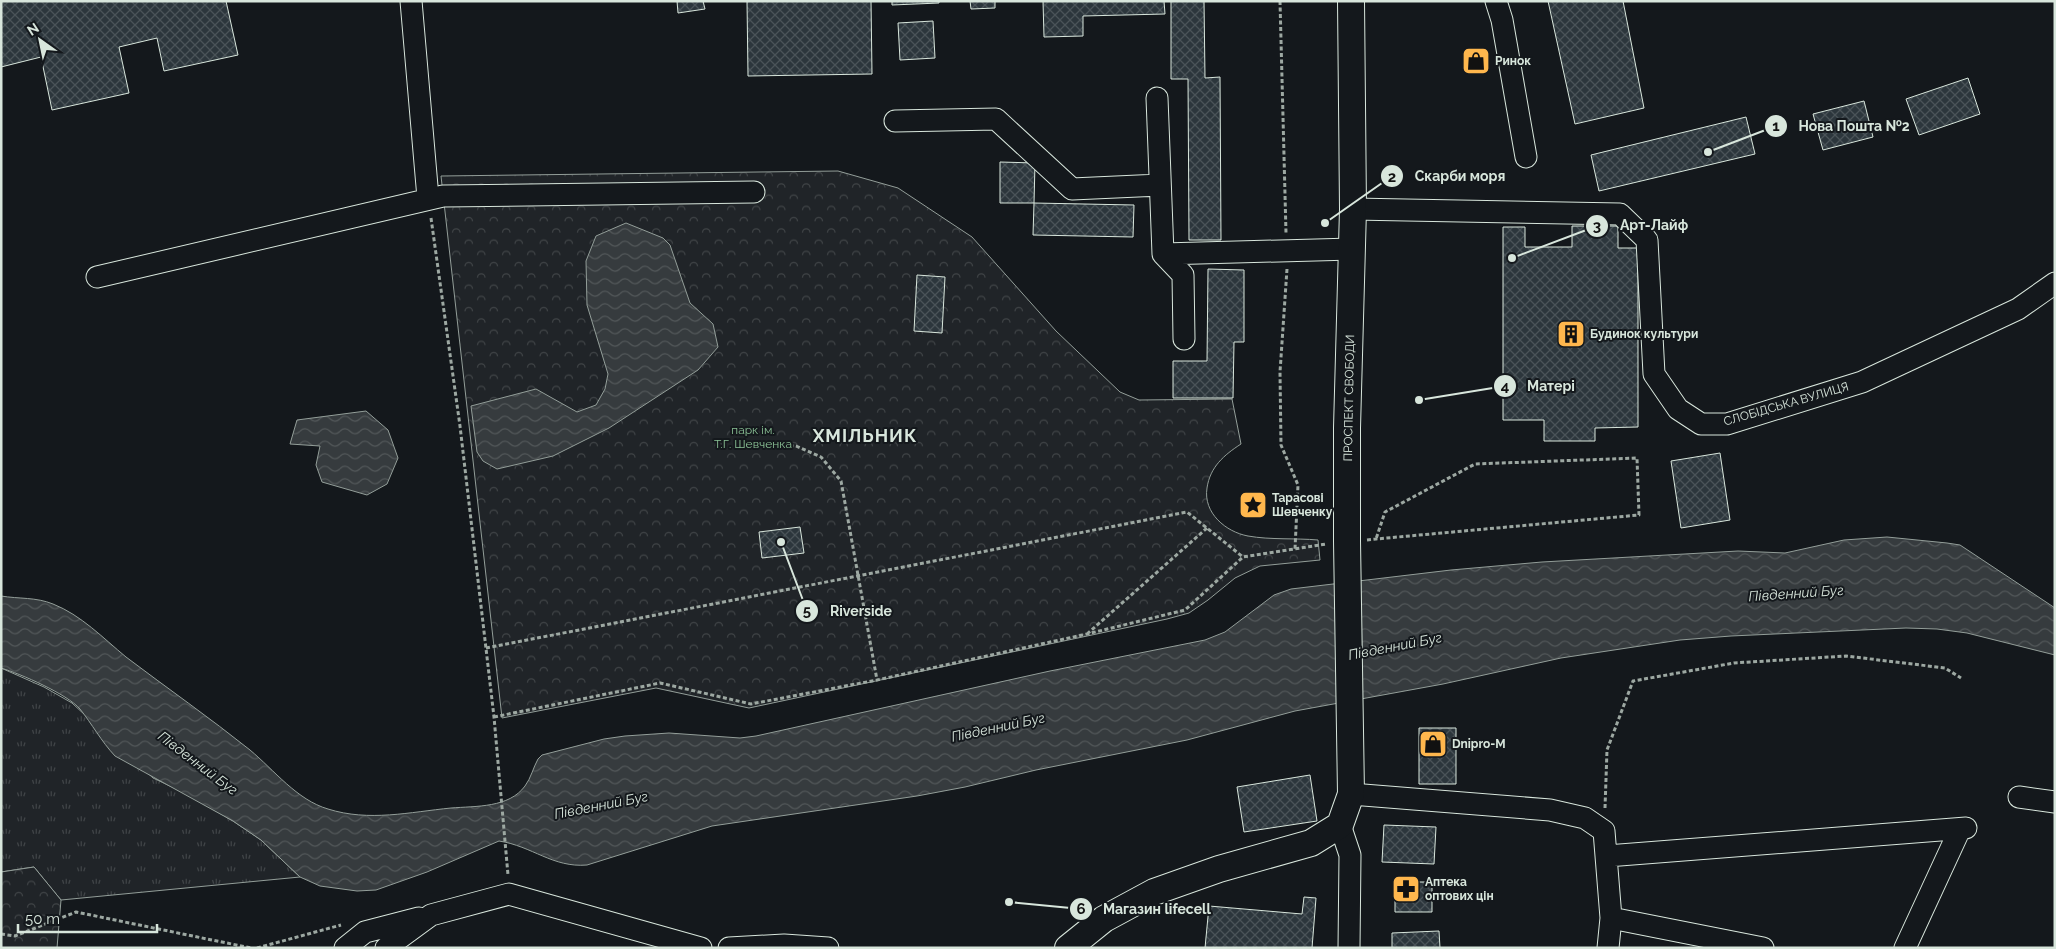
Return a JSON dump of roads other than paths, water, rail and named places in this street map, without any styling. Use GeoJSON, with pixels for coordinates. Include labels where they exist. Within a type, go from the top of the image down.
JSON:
{"type":"FeatureCollection","features":[{"type":"Feature","properties":{"kind":"main road","name":"ПРОСПЕКТ СВОБОДИ"},"geometry":{"type":"LineString","coordinates":[[1351,1],[1353,208],[1347,428],[1351,794]]}},
{"type":"Feature","properties":{"kind":"main road"},"geometry":{"type":"LineString","coordinates":[[1068,948],[1104,919],[1154,892],[1219,869],[1311,843],[1340,825],[1351,794]]}},
{"type":"Feature","properties":{"kind":"street"},"geometry":{"type":"LineString","coordinates":[[411,1],[428,198]]}},
{"type":"Feature","properties":{"kind":"street"},"geometry":{"type":"LineString","coordinates":[[1496,1],[1502,20],[1526,157]]}},
{"type":"Feature","properties":{"kind":"street"},"geometry":{"type":"LineString","coordinates":[[1157,98],[1162,254],[1183,275],[1184,339]]}},
{"type":"Feature","properties":{"kind":"street"},"geometry":{"type":"LineString","coordinates":[[895,121],[996,119],[1072,189],[1160,184]]}},
{"type":"Feature","properties":{"kind":"street"},"geometry":{"type":"LineString","coordinates":[[97,277],[443,196],[754,192]]}},
{"type":"Feature","properties":{"kind":"street","name":"СЛОБІДСЬКА ВУЛИЦЯ"},"geometry":{"type":"LineString","coordinates":[[1353,208],[1620,214],[1647,240],[1654,374],[1678,409],[1701,424],[1727,424],[1862,382],[2018,309],[2055,283]]}},
{"type":"Feature","properties":{"kind":"street"},"geometry":{"type":"LineString","coordinates":[[1162,254],[1352,249]]}},
{"type":"Feature","properties":{"kind":"street"},"geometry":{"type":"LineString","coordinates":[[1351,794],[1550,810],[1585,818],[1604,831],[1611,918],[1608,948]]}},
{"type":"Feature","properties":{"kind":"street"},"geometry":{"type":"LineString","coordinates":[[2019,797],[2055,802]]}},
{"type":"Feature","properties":{"kind":"street"},"geometry":{"type":"LineString","coordinates":[[1340,825],[1350,855],[1349,948]]}},
{"type":"Feature","properties":{"kind":"street"},"geometry":{"type":"LineString","coordinates":[[1607,856],[1963,829],[1905,948]]}},
{"type":"Feature","properties":{"kind":"street"},"geometry":{"type":"LineString","coordinates":[[345,948],[365,932],[508,894],[701,948]]}},
{"type":"Feature","properties":{"kind":"street"},"geometry":{"type":"LineString","coordinates":[[386,948],[431,915]]}},
{"type":"Feature","properties":{"kind":"street"},"geometry":{"type":"LineString","coordinates":[[1611,918],[1763,948]]}},
{"type":"Feature","properties":{"kind":"street"},"geometry":{"type":"LineString","coordinates":[[729,948],[784,944],[828,948]]}},
{"type":"Feature","properties":{"kind":"water"},"geometry":{"type":"Polygon","coordinates":[[[626,223],[663,238],[670,245],[690,303],[713,324],[718,347],[698,370],[609,428],[553,456],[497,469],[483,461],[477,452],[471,406],[536,389],[577,412],[596,405],[605,389],[608,374],[587,305],[586,261],[596,236],[626,223]]]}},
{"type":"Feature","properties":{"kind":"water"},"geometry":{"type":"Polygon","coordinates":[[[366,411],[388,430],[398,458],[387,484],[367,495],[322,482],[316,465],[320,446],[290,444],[297,420],[366,411]]]}},
{"type":"Feature","properties":{"kind":"water","name":"Південний Буг"},"geometry":{"type":"Polygon","coordinates":[[[1887,537],[1960,545],[2055,608],[2055,655],[1967,633],[1937,629],[1906,628],[1680,640],[1561,658],[1443,684],[1295,711],[1187,740],[1036,770],[965,787],[917,796],[712,826],[587,865],[575,865],[553,860],[522,847],[499,841],[427,872],[376,890],[357,891],[320,886],[300,877],[261,840],[233,821],[115,756],[74,703],[43,685],[1,668],[1,596],[34,599],[53,604],[73,614],[91,627],[126,657],[250,750],[286,784],[306,799],[317,805],[343,813],[390,815],[481,806],[501,802],[518,793],[525,786],[538,759],[542,755],[604,739],[669,733],[740,738],[756,736],[1050,671],[1205,640],[1225,632],[1274,595],[1291,589],[1451,570],[1542,562],[1738,551],[1785,553],[1844,540],[1887,537]]]}},
{"type":"Feature","properties":{"kind":"place","name":"Ринок"},"geometry":{"type":"Point","coordinates":[1476,61]}},
{"type":"Feature","properties":{"kind":"place","name":"Нова Пошта №2"},"geometry":{"type":"Point","coordinates":[1708,152]}},
{"type":"Feature","properties":{"kind":"place","name":"Скарби моря"},"geometry":{"type":"Point","coordinates":[1325,223]}},
{"type":"Feature","properties":{"kind":"place","name":"Арт-Лайф"},"geometry":{"type":"Point","coordinates":[1512,258]}},
{"type":"Feature","properties":{"kind":"place","name":"Будинок культури"},"geometry":{"type":"Point","coordinates":[1571,334]}},
{"type":"Feature","properties":{"kind":"place","name":"Матері"},"geometry":{"type":"Point","coordinates":[1419,400]}},
{"type":"Feature","properties":{"kind":"place","name":"Тарасові Шевченку"},"geometry":{"type":"Point","coordinates":[1253,505]}},
{"type":"Feature","properties":{"kind":"place","name":"Riverside"},"geometry":{"type":"Point","coordinates":[781,542]}},
{"type":"Feature","properties":{"kind":"place","name":"Dnipro-M"},"geometry":{"type":"Point","coordinates":[1433,744]}},
{"type":"Feature","properties":{"kind":"place","name":"Аптека оптових цін"},"geometry":{"type":"Point","coordinates":[1406,889]}},
{"type":"Feature","properties":{"kind":"place","name":"Магазин lifecell"},"geometry":{"type":"Point","coordinates":[1009,902]}},
{"type":"Feature","properties":{"kind":"district","name":"ХМІЛЬНИК"},"geometry":{"type":"Point","coordinates":[865,435]}},
{"type":"Feature","properties":{"kind":"park label","name":"парк ім. Т.Г. Шевченка"},"geometry":{"type":"Point","coordinates":[753,437]}}]}
